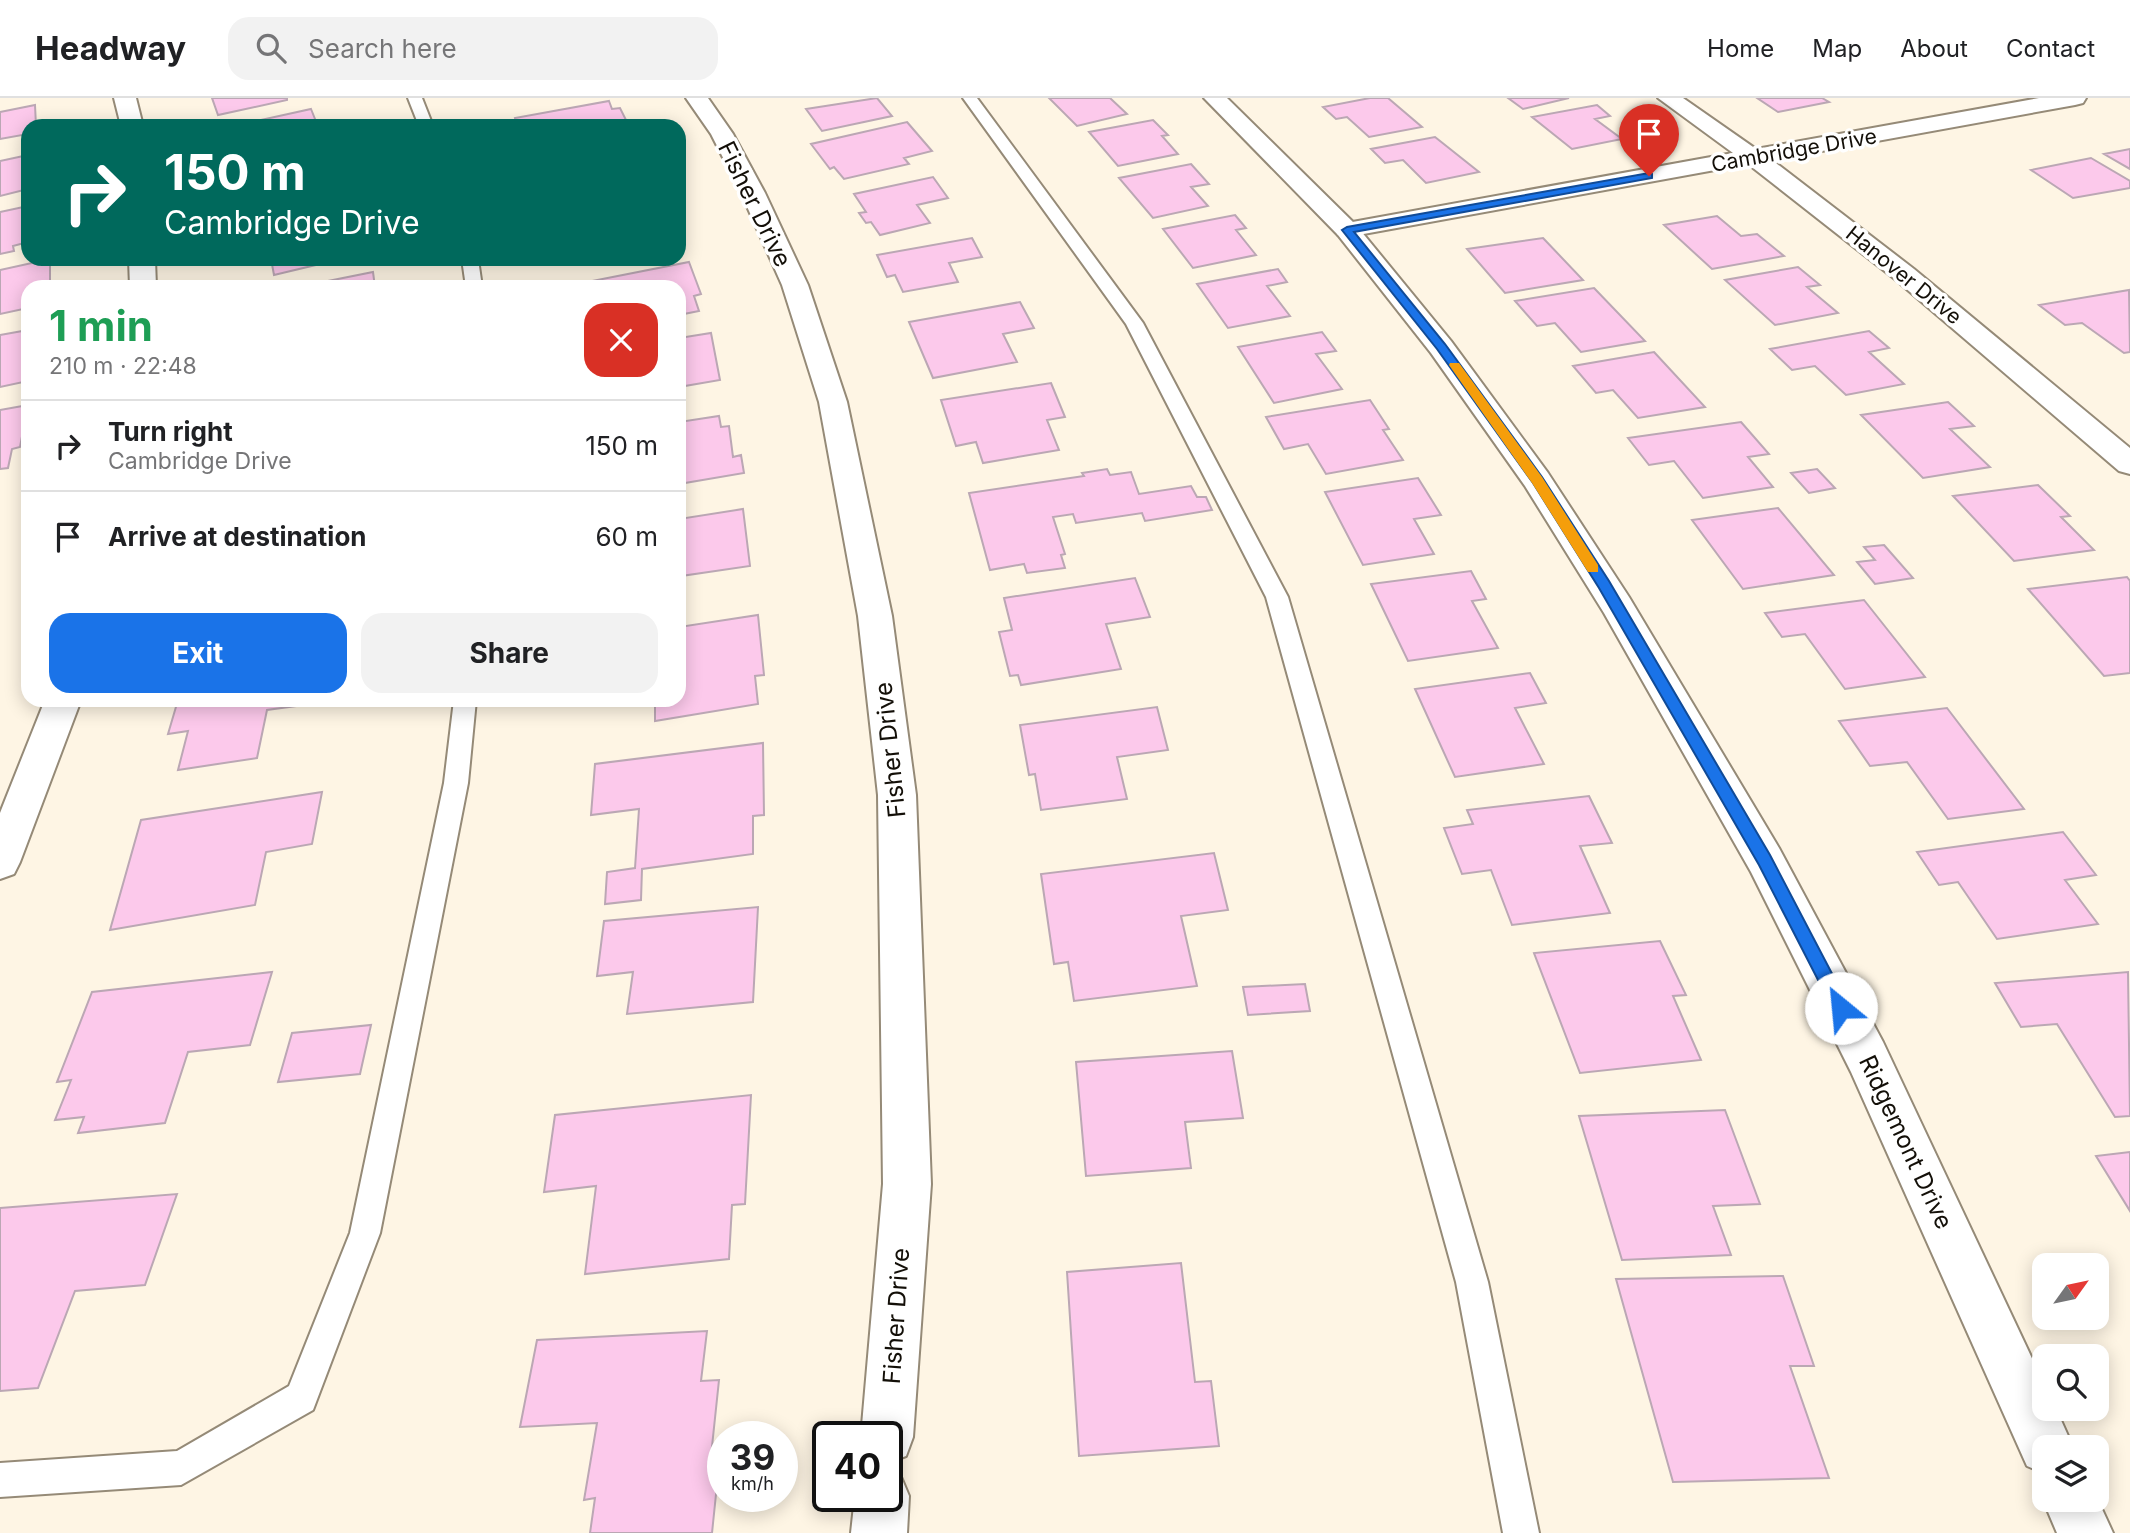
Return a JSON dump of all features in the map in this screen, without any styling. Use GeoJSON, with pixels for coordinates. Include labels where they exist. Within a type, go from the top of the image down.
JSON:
{"type":"FeatureCollection","features":[{"type":"Feature","properties":{"kind":"street"},"geometry":{"type":"LineString","coordinates":[[125,98],[130,119]]}},
{"type":"Feature","properties":{"kind":"street","name":"Fisher Drive"},"geometry":{"type":"LineString","coordinates":[[697,98],[722,134],[741,170],[794,285],[833,402],[875,616],[897,796],[906,1184],[888,1421]]}},
{"type":"Feature","properties":{"kind":"street","name":"Ridgemont Drive"},"geometry":{"type":"LineString","coordinates":[[1215,98],[1347,230],[1441,347],[1537,480],[1617,606],[1765,860],[1867,1057],[2040,1435]]}},
{"type":"Feature","properties":{"kind":"street","name":"Hanover Drive"},"geometry":{"type":"LineString","coordinates":[[1669,98],[1757,157],[1999,350],[2130,464]]}},
{"type":"Feature","properties":{"kind":"street","name":"Cambridge Drive"},"geometry":{"type":"LineString","coordinates":[[1347,230],[2075,98]]}},
{"type":"Feature","properties":{"kind":"street"},"geometry":{"type":"LineString","coordinates":[[0,862],[60,707]]}},
{"type":"Feature","properties":{"kind":"street"},"geometry":{"type":"LineString","coordinates":[[879,1533],[881,1512]]}},
{"type":"Feature","properties":{"kind":"street"},"geometry":{"type":"LineString","coordinates":[[2075,1512],[2085,1533]]}},
{"type":"Feature","properties":{"kind":"lane"},"geometry":{"type":"LineString","coordinates":[[415,98],[423,119]]}},
{"type":"Feature","properties":{"kind":"lane"},"geometry":{"type":"LineString","coordinates":[[970,98],[1134,323],[1277,597],[1472,1282],[1521,1533]]}},
{"type":"Feature","properties":{"kind":"lane"},"geometry":{"type":"LineString","coordinates":[[0,1480],[181,1468],[301,1398],[365,1233],[456,783],[464,707]]}},
{"type":"Feature","properties":{"kind":"building"},"geometry":{"type":"Polygon","coordinates":[[[212,98],[287,98],[287,100],[218,115],[212,98]]]}},
{"type":"Feature","properties":{"kind":"building"},"geometry":{"type":"Polygon","coordinates":[[[877,98],[892,116],[822,131],[806,109],[877,98]]]}},
{"type":"Feature","properties":{"kind":"building"},"geometry":{"type":"Polygon","coordinates":[[[1049,98],[1110,98],[1127,114],[1077,126],[1049,98]]]}},
{"type":"Feature","properties":{"kind":"building"},"geometry":{"type":"Polygon","coordinates":[[[1370,98],[1388,98],[1422,127],[1369,137],[1347,117],[1336,119],[1323,107],[1370,98]]]}},
{"type":"Feature","properties":{"kind":"building"},"geometry":{"type":"Polygon","coordinates":[[[1508,98],[1569,98],[1523,109],[1508,98]]]}},
{"type":"Feature","properties":{"kind":"building"},"geometry":{"type":"Polygon","coordinates":[[[1757,98],[1822,98],[1829,102],[1778,112],[1757,98]]]}},
{"type":"Feature","properties":{"kind":"building"},"geometry":{"type":"Polygon","coordinates":[[[609,101],[612,109],[620,108],[626,119],[515,119],[609,101]]]}},
{"type":"Feature","properties":{"kind":"building"},"geometry":{"type":"Polygon","coordinates":[[[35,105],[36,119],[21,119],[21,135],[0,139],[0,112],[35,105]]]}},
{"type":"Feature","properties":{"kind":"building"},"geometry":{"type":"Polygon","coordinates":[[[1597,105],[1610,116],[1595,119],[1622,139],[1572,149],[1532,117],[1597,105]]]}},
{"type":"Feature","properties":{"kind":"building"},"geometry":{"type":"Polygon","coordinates":[[[311,109],[315,119],[266,119],[311,109]]]}},
{"type":"Feature","properties":{"kind":"building"},"geometry":{"type":"Polygon","coordinates":[[[1153,120],[1168,135],[1162,136],[1178,154],[1118,166],[1089,132],[1153,120]]]}},
{"type":"Feature","properties":{"kind":"building"},"geometry":{"type":"Polygon","coordinates":[[[907,122],[932,151],[904,158],[909,164],[844,179],[834,167],[830,169],[811,144],[907,122]]]}},
{"type":"Feature","properties":{"kind":"building"},"geometry":{"type":"Polygon","coordinates":[[[1435,137],[1479,172],[1426,183],[1403,160],[1385,163],[1371,149],[1435,137]]]}},
{"type":"Feature","properties":{"kind":"building"},"geometry":{"type":"Polygon","coordinates":[[[2130,149],[2130,169],[2104,154],[2130,149]]]}},
{"type":"Feature","properties":{"kind":"building"},"geometry":{"type":"Polygon","coordinates":[[[21,156],[21,191],[0,196],[0,161],[21,156]]]}},
{"type":"Feature","properties":{"kind":"building"},"geometry":{"type":"Polygon","coordinates":[[[2091,158],[2130,181],[2130,188],[2073,198],[2031,170],[2091,158]]]}},
{"type":"Feature","properties":{"kind":"building"},"geometry":{"type":"Polygon","coordinates":[[[1191,164],[1209,184],[1191,187],[1208,206],[1153,218],[1119,178],[1191,164]]]}},
{"type":"Feature","properties":{"kind":"building"},"geometry":{"type":"Polygon","coordinates":[[[933,177],[948,198],[917,205],[930,223],[880,235],[871,222],[866,223],[859,213],[866,212],[854,194],[933,177]]]}},
{"type":"Feature","properties":{"kind":"building"},"geometry":{"type":"Polygon","coordinates":[[[21,208],[21,244],[13,246],[14,251],[0,254],[0,212],[21,208]]]}},
{"type":"Feature","properties":{"kind":"building"},"geometry":{"type":"Polygon","coordinates":[[[1235,215],[1246,228],[1236,230],[1256,255],[1193,268],[1163,229],[1235,215]]]}},
{"type":"Feature","properties":{"kind":"building"},"geometry":{"type":"Polygon","coordinates":[[[1717,216],[1741,236],[1757,234],[1784,256],[1712,269],[1664,225],[1717,216]]]}},
{"type":"Feature","properties":{"kind":"building"},"geometry":{"type":"Polygon","coordinates":[[[972,238],[982,257],[949,263],[958,282],[903,292],[895,275],[887,277],[877,255],[972,238]]]}},
{"type":"Feature","properties":{"kind":"building"},"geometry":{"type":"Polygon","coordinates":[[[1543,238],[1583,280],[1505,293],[1467,249],[1543,238]]]}},
{"type":"Feature","properties":{"kind":"building"},"geometry":{"type":"Polygon","coordinates":[[[689,262],[701,294],[694,296],[699,311],[686,314],[686,280],[597,280],[669,266],[686,266],[689,262]]]}},
{"type":"Feature","properties":{"kind":"building"},"geometry":{"type":"Polygon","coordinates":[[[21,265],[50,266],[50,280],[21,280],[21,310],[0,314],[0,270],[21,265]]]}},
{"type":"Feature","properties":{"kind":"building"},"geometry":{"type":"Polygon","coordinates":[[[272,266],[312,266],[274,275],[272,266]]]}},
{"type":"Feature","properties":{"kind":"building"},"geometry":{"type":"Polygon","coordinates":[[[1798,267],[1820,285],[1807,287],[1838,313],[1775,325],[1725,280],[1798,267]]]}},
{"type":"Feature","properties":{"kind":"building"},"geometry":{"type":"Polygon","coordinates":[[[1278,269],[1287,282],[1267,286],[1290,316],[1228,328],[1197,284],[1278,269]]]}},
{"type":"Feature","properties":{"kind":"building"},"geometry":{"type":"Polygon","coordinates":[[[373,272],[374,280],[333,280],[373,272]]]}},
{"type":"Feature","properties":{"kind":"building"},"geometry":{"type":"Polygon","coordinates":[[[1594,288],[1645,341],[1581,352],[1555,323],[1537,326],[1515,301],[1594,288]]]}},
{"type":"Feature","properties":{"kind":"building"},"geometry":{"type":"Polygon","coordinates":[[[2129,290],[2130,352],[2124,353],[2082,323],[2065,325],[2039,305],[2129,290]]]}},
{"type":"Feature","properties":{"kind":"building"},"geometry":{"type":"Polygon","coordinates":[[[1020,302],[1034,328],[1003,334],[1017,362],[933,378],[909,322],[1020,302]]]}},
{"type":"Feature","properties":{"kind":"building"},"geometry":{"type":"Polygon","coordinates":[[[21,331],[21,382],[0,387],[0,335],[21,331]]]}},
{"type":"Feature","properties":{"kind":"building"},"geometry":{"type":"Polygon","coordinates":[[[1869,331],[1889,348],[1869,352],[1904,384],[1846,395],[1815,366],[1792,370],[1770,349],[1869,331]]]}},
{"type":"Feature","properties":{"kind":"building"},"geometry":{"type":"Polygon","coordinates":[[[1322,332],[1336,351],[1316,354],[1342,389],[1274,403],[1238,347],[1322,332]]]}},
{"type":"Feature","properties":{"kind":"building"},"geometry":{"type":"Polygon","coordinates":[[[711,333],[720,380],[686,386],[686,337],[711,333]]]}},
{"type":"Feature","properties":{"kind":"building"},"geometry":{"type":"Polygon","coordinates":[[[1654,352],[1705,407],[1638,418],[1613,390],[1596,393],[1573,366],[1654,352]]]}},
{"type":"Feature","properties":{"kind":"building"},"geometry":{"type":"Polygon","coordinates":[[[1051,383],[1065,417],[1047,420],[1059,450],[983,463],[976,442],[956,446],[941,400],[1051,383]]]}},
{"type":"Feature","properties":{"kind":"building"},"geometry":{"type":"Polygon","coordinates":[[[1370,400],[1389,429],[1383,430],[1403,460],[1326,474],[1308,444],[1284,449],[1266,417],[1370,400]]]}},
{"type":"Feature","properties":{"kind":"building"},"geometry":{"type":"Polygon","coordinates":[[[1948,402],[1974,426],[1950,429],[1990,467],[1923,478],[1861,415],[1948,402]]]}},
{"type":"Feature","properties":{"kind":"building"},"geometry":{"type":"Polygon","coordinates":[[[21,406],[20,447],[12,449],[8,468],[0,469],[0,410],[21,406]]]}},
{"type":"Feature","properties":{"kind":"building"},"geometry":{"type":"Polygon","coordinates":[[[719,416],[721,427],[729,426],[733,457],[741,455],[744,473],[686,483],[686,421],[719,416]]]}},
{"type":"Feature","properties":{"kind":"building"},"geometry":{"type":"Polygon","coordinates":[[[1741,422],[1769,454],[1748,457],[1773,487],[1703,498],[1674,461],[1649,465],[1628,438],[1741,422]]]}},
{"type":"Feature","properties":{"kind":"building"},"geometry":{"type":"Polygon","coordinates":[[[1107,469],[1110,475],[1131,472],[1139,494],[1191,486],[1197,497],[1206,497],[1212,510],[1145,521],[1142,513],[1076,523],[1073,514],[1053,517],[1065,554],[1061,555],[1065,568],[1027,573],[1024,564],[990,570],[969,493],[1084,476],[1082,473],[1107,469]]]}},
{"type":"Feature","properties":{"kind":"building"},"geometry":{"type":"Polygon","coordinates":[[[1817,469],[1835,488],[1809,493],[1791,473],[1817,469]]]}},
{"type":"Feature","properties":{"kind":"building"},"geometry":{"type":"Polygon","coordinates":[[[1418,478],[1441,515],[1414,519],[1434,554],[1363,565],[1325,492],[1418,478]]]}},
{"type":"Feature","properties":{"kind":"building"},"geometry":{"type":"Polygon","coordinates":[[[2038,485],[2070,516],[2061,517],[2094,550],[2014,561],[1953,496],[2038,485]]]}},
{"type":"Feature","properties":{"kind":"building"},"geometry":{"type":"Polygon","coordinates":[[[1778,508],[1834,575],[1743,589],[1692,520],[1778,508]]]}},
{"type":"Feature","properties":{"kind":"building"},"geometry":{"type":"Polygon","coordinates":[[[743,509],[750,566],[686,575],[686,518],[743,509]]]}},
{"type":"Feature","properties":{"kind":"building"},"geometry":{"type":"Polygon","coordinates":[[[1884,545],[1913,578],[1875,584],[1857,562],[1875,560],[1864,547],[1884,545]]]}},
{"type":"Feature","properties":{"kind":"building"},"geometry":{"type":"Polygon","coordinates":[[[1471,571],[1486,599],[1472,601],[1498,648],[1408,661],[1371,584],[1471,571]]]}},
{"type":"Feature","properties":{"kind":"building"},"geometry":{"type":"Polygon","coordinates":[[[2127,577],[2130,581],[2130,673],[2104,676],[2028,589],[2127,577]]]}},
{"type":"Feature","properties":{"kind":"building"},"geometry":{"type":"Polygon","coordinates":[[[1135,578],[1150,617],[1106,624],[1121,669],[1021,685],[1018,675],[1010,676],[999,632],[1012,630],[1004,598],[1135,578]]]}},
{"type":"Feature","properties":{"kind":"building"},"geometry":{"type":"Polygon","coordinates":[[[1864,600],[1925,677],[1845,689],[1805,634],[1782,637],[1765,613],[1864,600]]]}},
{"type":"Feature","properties":{"kind":"building"},"geometry":{"type":"Polygon","coordinates":[[[758,615],[764,675],[755,676],[758,704],[655,721],[655,707],[686,707],[686,626],[758,615]]]}},
{"type":"Feature","properties":{"kind":"building"},"geometry":{"type":"Polygon","coordinates":[[[1530,673],[1546,703],[1515,708],[1544,764],[1455,777],[1415,689],[1530,673]]]}},
{"type":"Feature","properties":{"kind":"building"},"geometry":{"type":"Polygon","coordinates":[[[176,707],[289,707],[267,710],[257,758],[178,770],[188,731],[168,734],[176,707]]]}},
{"type":"Feature","properties":{"kind":"building"},"geometry":{"type":"Polygon","coordinates":[[[1157,707],[1168,750],[1117,757],[1127,799],[1041,810],[1035,774],[1029,775],[1020,725],[1157,707]]]}},
{"type":"Feature","properties":{"kind":"building"},"geometry":{"type":"Polygon","coordinates":[[[1947,708],[2024,809],[1948,819],[1907,762],[1870,766],[1839,721],[1947,708]]]}},
{"type":"Feature","properties":{"kind":"building"},"geometry":{"type":"Polygon","coordinates":[[[763,743],[764,815],[753,816],[753,854],[642,869],[641,900],[605,904],[607,872],[635,868],[639,809],[591,815],[595,764],[763,743]]]}},
{"type":"Feature","properties":{"kind":"building"},"geometry":{"type":"Polygon","coordinates":[[[322,792],[312,844],[266,852],[255,905],[110,930],[141,820],[322,792]]]}},
{"type":"Feature","properties":{"kind":"building"},"geometry":{"type":"Polygon","coordinates":[[[1589,796],[1612,843],[1580,846],[1610,913],[1512,925],[1491,870],[1462,874],[1444,828],[1473,824],[1467,810],[1589,796]]]}},
{"type":"Feature","properties":{"kind":"building"},"geometry":{"type":"Polygon","coordinates":[[[2063,832],[2096,875],[2065,880],[2098,924],[1997,939],[1958,882],[1939,885],[1917,852],[2063,832]]]}},
{"type":"Feature","properties":{"kind":"building"},"geometry":{"type":"Polygon","coordinates":[[[1214,853],[1228,910],[1181,916],[1197,986],[1074,1001],[1068,962],[1054,964],[1041,874],[1214,853]]]}},
{"type":"Feature","properties":{"kind":"building"},"geometry":{"type":"Polygon","coordinates":[[[758,907],[753,1002],[627,1014],[633,972],[597,976],[604,921],[758,907]]]}},
{"type":"Feature","properties":{"kind":"building"},"geometry":{"type":"Polygon","coordinates":[[[1660,941],[1686,995],[1673,996],[1701,1060],[1580,1073],[1534,953],[1660,941]]]}},
{"type":"Feature","properties":{"kind":"building"},"geometry":{"type":"Polygon","coordinates":[[[272,972],[250,1045],[188,1052],[165,1123],[78,1133],[84,1117],[55,1120],[71,1080],[57,1082],[92,992],[272,972]]]}},
{"type":"Feature","properties":{"kind":"building"},"geometry":{"type":"Polygon","coordinates":[[[2128,972],[2130,1116],[2115,1117],[2057,1024],[2021,1027],[1995,983],[2128,972]]]}},
{"type":"Feature","properties":{"kind":"building"},"geometry":{"type":"Polygon","coordinates":[[[1305,984],[1310,1011],[1248,1015],[1243,987],[1305,984]]]}},
{"type":"Feature","properties":{"kind":"building"},"geometry":{"type":"Polygon","coordinates":[[[371,1025],[360,1074],[278,1082],[292,1033],[371,1025]]]}},
{"type":"Feature","properties":{"kind":"building"},"geometry":{"type":"Polygon","coordinates":[[[1232,1051],[1243,1118],[1185,1122],[1191,1168],[1086,1176],[1076,1062],[1232,1051]]]}},
{"type":"Feature","properties":{"kind":"building"},"geometry":{"type":"Polygon","coordinates":[[[751,1095],[745,1204],[732,1205],[729,1259],[585,1274],[596,1186],[544,1192],[555,1115],[751,1095]]]}},
{"type":"Feature","properties":{"kind":"building"},"geometry":{"type":"Polygon","coordinates":[[[1725,1110],[1760,1204],[1713,1206],[1731,1255],[1622,1260],[1579,1116],[1725,1110]]]}},
{"type":"Feature","properties":{"kind":"building"},"geometry":{"type":"Polygon","coordinates":[[[2130,1152],[2130,1211],[2096,1156],[2130,1152]]]}},
{"type":"Feature","properties":{"kind":"building"},"geometry":{"type":"Polygon","coordinates":[[[177,1194],[145,1285],[75,1291],[38,1388],[0,1391],[0,1208],[177,1194]]]}},
{"type":"Feature","properties":{"kind":"building"},"geometry":{"type":"Polygon","coordinates":[[[1181,1263],[1195,1382],[1211,1381],[1219,1446],[1079,1456],[1067,1272],[1181,1263]]]}},
{"type":"Feature","properties":{"kind":"building"},"geometry":{"type":"Polygon","coordinates":[[[1783,1276],[1814,1366],[1790,1366],[1829,1478],[1673,1482],[1616,1279],[1783,1276]]]}},
{"type":"Feature","properties":{"kind":"building"},"geometry":{"type":"Polygon","coordinates":[[[707,1331],[701,1381],[719,1380],[715,1421],[707,1421],[707,1512],[714,1512],[712,1533],[590,1533],[595,1498],[584,1500],[597,1423],[520,1427],[537,1340],[707,1331]]]}},
{"type":"Feature","properties":{"kind":"slow traffic"},"geometry":{"type":"LineString","coordinates":[[1454,365],[1537,480],[1593,568]]}},
{"type":"Feature","properties":{"kind":"route"},"geometry":{"type":"LineString","coordinates":[[1649,176],[1347,230],[1441,347],[1537,480],[1604,585],[1765,860],[1841,1008]]}}]}
